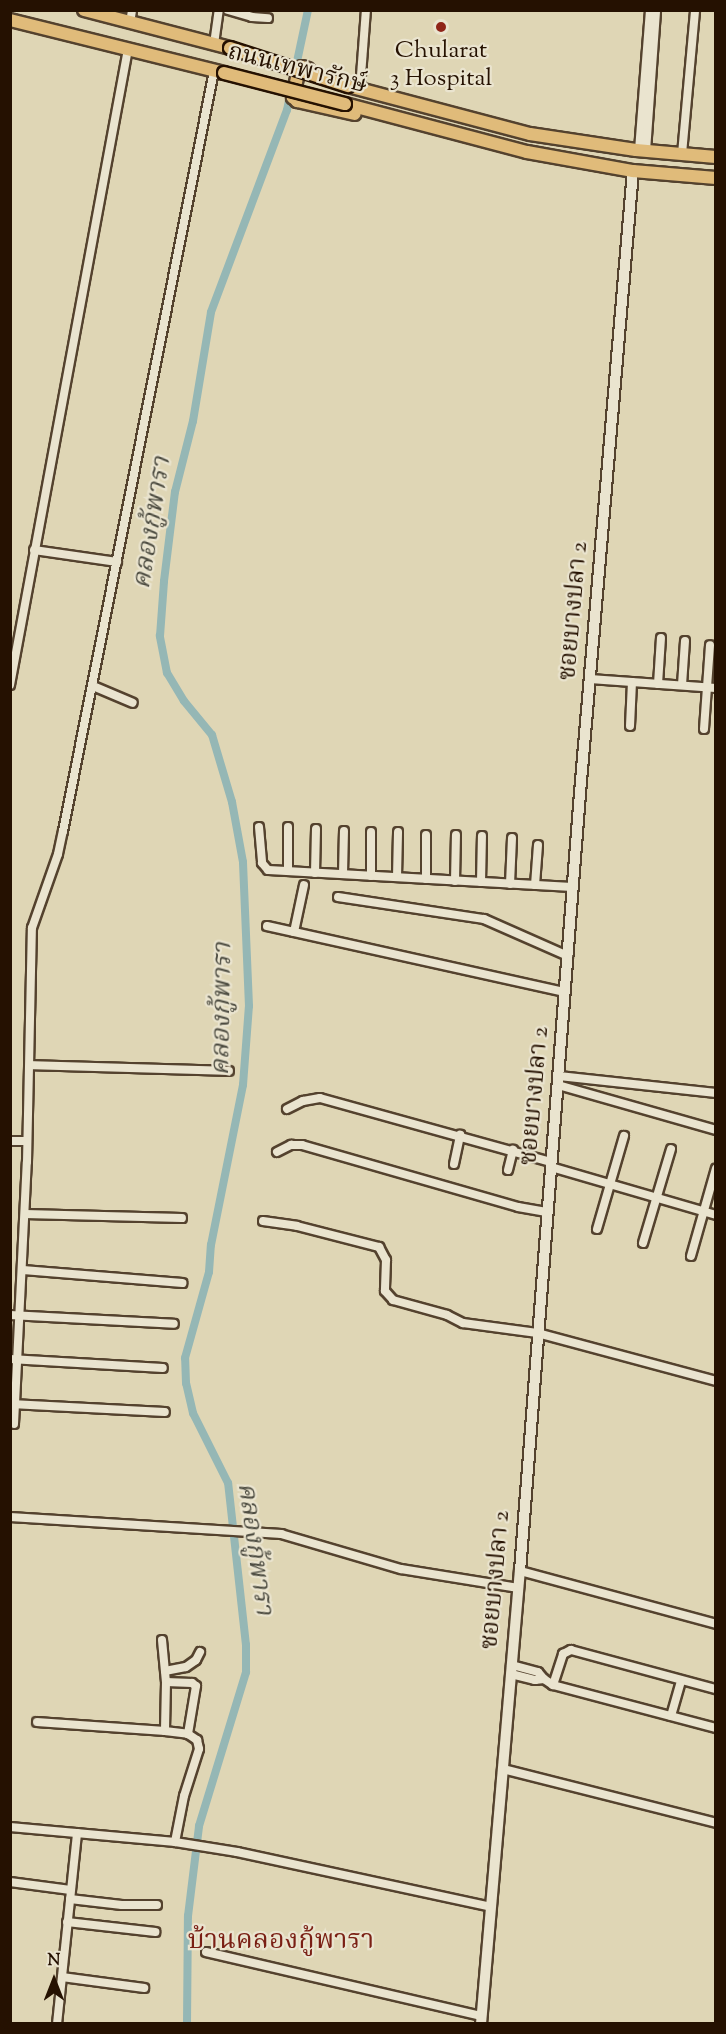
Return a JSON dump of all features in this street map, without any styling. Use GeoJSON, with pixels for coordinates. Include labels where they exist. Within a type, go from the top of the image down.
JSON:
{"type":"FeatureCollection","features":[{"type":"Feature","properties":{"kind":"main road","name":"ถนนเทพารักษ์"},"geometry":{"type":"LineString","coordinates":[[84,10],[131,16],[355,88],[530,134],[642,150],[716,157]]}},
{"type":"Feature","properties":{"kind":"main road","name":"ถนนเทพารักษ์"},"geometry":{"type":"LineString","coordinates":[[10,20],[527,152],[633,171],[716,178]]}},
{"type":"Feature","properties":{"kind":"main road"},"geometry":{"type":"LineString","coordinates":[[355,88],[351,81],[302,67],[293,97],[297,101],[358,115],[363,114],[364,109]]}},
{"type":"Feature","properties":{"kind":"street"},"geometry":{"type":"LineString","coordinates":[[214,44],[219,10]]}},
{"type":"Feature","properties":{"kind":"street"},"geometry":{"type":"LineString","coordinates":[[228,10],[252,17],[268,18]]}},
{"type":"Feature","properties":{"kind":"street"},"geometry":{"type":"LineString","coordinates":[[355,88],[366,10]]}},
{"type":"Feature","properties":{"kind":"street"},"geometry":{"type":"LineString","coordinates":[[642,150],[651,10]]}},
{"type":"Feature","properties":{"kind":"street"},"geometry":{"type":"LineString","coordinates":[[642,150],[656,10]]}},
{"type":"Feature","properties":{"kind":"street"},"geometry":{"type":"LineString","coordinates":[[682,154],[695,10]]}},
{"type":"Feature","properties":{"kind":"street"},"geometry":{"type":"LineString","coordinates":[[10,685],[128,49]]}},
{"type":"Feature","properties":{"kind":"street"},"geometry":{"type":"LineString","coordinates":[[14,1424],[15,1359],[23,1270],[32,928],[58,854],[219,72]]}},
{"type":"Feature","properties":{"kind":"street","name":"ซอยบางปลา 2"},"geometry":{"type":"LineString","coordinates":[[481,2020],[520,1571],[564,992],[633,171]]}},
{"type":"Feature","properties":{"kind":"street"},"geometry":{"type":"LineString","coordinates":[[34,550],[117,562]]}},
{"type":"Feature","properties":{"kind":"street"},"geometry":{"type":"LineString","coordinates":[[658,684],[661,638]]}},
{"type":"Feature","properties":{"kind":"street"},"geometry":{"type":"LineString","coordinates":[[682,685],[684,641]]}},
{"type":"Feature","properties":{"kind":"street"},"geometry":{"type":"LineString","coordinates":[[704,729],[710,645]]}},
{"type":"Feature","properties":{"kind":"street"},"geometry":{"type":"LineString","coordinates":[[590,679],[716,688]]}},
{"type":"Feature","properties":{"kind":"street"},"geometry":{"type":"LineString","coordinates":[[630,726],[632,682]]}},
{"type":"Feature","properties":{"kind":"street"},"geometry":{"type":"LineString","coordinates":[[93,686],[133,703]]}},
{"type":"Feature","properties":{"kind":"street"},"geometry":{"type":"LineString","coordinates":[[259,827],[264,867],[315,873],[573,887]]}},
{"type":"Feature","properties":{"kind":"street"},"geometry":{"type":"LineString","coordinates":[[288,827],[288,871]]}},
{"type":"Feature","properties":{"kind":"street"},"geometry":{"type":"LineString","coordinates":[[315,873],[316,829]]}},
{"type":"Feature","properties":{"kind":"street"},"geometry":{"type":"LineString","coordinates":[[343,874],[344,831]]}},
{"type":"Feature","properties":{"kind":"street"},"geometry":{"type":"LineString","coordinates":[[371,832],[371,876]]}},
{"type":"Feature","properties":{"kind":"street"},"geometry":{"type":"LineString","coordinates":[[397,877],[398,832]]}},
{"type":"Feature","properties":{"kind":"street"},"geometry":{"type":"LineString","coordinates":[[426,835],[426,879]]}},
{"type":"Feature","properties":{"kind":"street"},"geometry":{"type":"LineString","coordinates":[[455,880],[456,835]]}},
{"type":"Feature","properties":{"kind":"street"},"geometry":{"type":"LineString","coordinates":[[481,882],[482,836]]}},
{"type":"Feature","properties":{"kind":"street"},"geometry":{"type":"LineString","coordinates":[[510,884],[512,838]]}},
{"type":"Feature","properties":{"kind":"street"},"geometry":{"type":"LineString","coordinates":[[535,885],[538,845]]}},
{"type":"Feature","properties":{"kind":"street"},"geometry":{"type":"LineString","coordinates":[[294,932],[304,885]]}},
{"type":"Feature","properties":{"kind":"street"},"geometry":{"type":"LineString","coordinates":[[338,897],[484,919],[568,956]]}},
{"type":"Feature","properties":{"kind":"street"},"geometry":{"type":"LineString","coordinates":[[267,926],[564,992]]}},
{"type":"Feature","properties":{"kind":"street"},"geometry":{"type":"LineString","coordinates":[[30,1065],[229,1071]]}},
{"type":"Feature","properties":{"kind":"street"},"geometry":{"type":"LineString","coordinates":[[583,1092],[584,1078]]}},
{"type":"Feature","properties":{"kind":"street"},"geometry":{"type":"LineString","coordinates":[[558,1080],[584,1078],[716,1093]]}},
{"type":"Feature","properties":{"kind":"street"},"geometry":{"type":"LineString","coordinates":[[558,1080],[583,1092],[716,1130]]}},
{"type":"Feature","properties":{"kind":"street"},"geometry":{"type":"LineString","coordinates":[[287,1109],[303,1101],[320,1098],[513,1150],[610,1184],[716,1215]]}},
{"type":"Feature","properties":{"kind":"street"},"geometry":{"type":"LineString","coordinates":[[454,1164],[460,1135]]}},
{"type":"Feature","properties":{"kind":"street"},"geometry":{"type":"LineString","coordinates":[[597,1229],[624,1136]]}},
{"type":"Feature","properties":{"kind":"street"},"geometry":{"type":"LineString","coordinates":[[10,1141],[27,1141]]}},
{"type":"Feature","properties":{"kind":"street"},"geometry":{"type":"LineString","coordinates":[[277,1152],[291,1145],[302,1145],[518,1207],[547,1212]]}},
{"type":"Feature","properties":{"kind":"street"},"geometry":{"type":"LineString","coordinates":[[643,1243],[671,1149]]}},
{"type":"Feature","properties":{"kind":"street"},"geometry":{"type":"LineString","coordinates":[[508,1170],[513,1150]]}},
{"type":"Feature","properties":{"kind":"street"},"geometry":{"type":"LineString","coordinates":[[691,1256],[716,1168]]}},
{"type":"Feature","properties":{"kind":"street"},"geometry":{"type":"LineString","coordinates":[[25,1214],[182,1218]]}},
{"type":"Feature","properties":{"kind":"street"},"geometry":{"type":"LineString","coordinates":[[263,1221],[297,1226],[376,1245],[385,1255],[385,1291],[393,1300],[447,1315],[463,1323],[537,1333],[716,1381]]}},
{"type":"Feature","properties":{"kind":"street"},"geometry":{"type":"LineString","coordinates":[[23,1270],[182,1283]]}},
{"type":"Feature","properties":{"kind":"street"},"geometry":{"type":"LineString","coordinates":[[10,1315],[174,1324]]}},
{"type":"Feature","properties":{"kind":"street"},"geometry":{"type":"LineString","coordinates":[[15,1359],[163,1368]]}},
{"type":"Feature","properties":{"kind":"street"},"geometry":{"type":"LineString","coordinates":[[13,1404],[165,1412]]}},
{"type":"Feature","properties":{"kind":"street"},"geometry":{"type":"LineString","coordinates":[[10,1517],[281,1534],[401,1569],[518,1588]]}},
{"type":"Feature","properties":{"kind":"street"},"geometry":{"type":"LineString","coordinates":[[520,1571],[716,1624]]}},
{"type":"Feature","properties":{"kind":"street"},"geometry":{"type":"LineString","coordinates":[[162,1640],[166,1682],[165,1731]]}},
{"type":"Feature","properties":{"kind":"street"},"geometry":{"type":"LineString","coordinates":[[553,1685],[563,1654],[571,1650],[716,1689]]}},
{"type":"Feature","properties":{"kind":"street"},"geometry":{"type":"LineString","coordinates":[[165,1671],[186,1667],[196,1660],[200,1652]]}},
{"type":"Feature","properties":{"kind":"street"},"geometry":{"type":"LineString","coordinates":[[511,1670],[537,1672],[553,1685],[716,1728]]}},
{"type":"Feature","properties":{"kind":"street"},"geometry":{"type":"LineString","coordinates":[[670,1716],[681,1680]]}},
{"type":"Feature","properties":{"kind":"street"},"geometry":{"type":"LineString","coordinates":[[166,1682],[192,1683],[196,1686],[188,1734]]}},
{"type":"Feature","properties":{"kind":"street"},"geometry":{"type":"LineString","coordinates":[[37,1722],[165,1731],[188,1734],[196,1740],[199,1749],[184,1796],[176,1842]]}},
{"type":"Feature","properties":{"kind":"street"},"geometry":{"type":"LineString","coordinates":[[503,1769],[716,1823]]}},
{"type":"Feature","properties":{"kind":"street"},"geometry":{"type":"LineString","coordinates":[[10,1827],[176,1842],[491,1907]]}},
{"type":"Feature","properties":{"kind":"street"},"geometry":{"type":"LineString","coordinates":[[57,2024],[77,1833]]}},
{"type":"Feature","properties":{"kind":"street"},"geometry":{"type":"LineString","coordinates":[[10,1882],[122,1905],[157,1905]]}},
{"type":"Feature","properties":{"kind":"street"},"geometry":{"type":"LineString","coordinates":[[67,1922],[155,1932]]}},
{"type":"Feature","properties":{"kind":"street"},"geometry":{"type":"LineString","coordinates":[[206,1952],[481,2020]]}},
{"type":"Feature","properties":{"kind":"street"},"geometry":{"type":"LineString","coordinates":[[62,1977],[144,1988]]}},
{"type":"Feature","properties":{"kind":"waterway","name":"คลองกู้พารา"},"geometry":{"type":"LineString","coordinates":[[295,71],[308,10]]}},
{"type":"Feature","properties":{"kind":"waterway","name":"คลองกู้พารา"},"geometry":{"type":"LineString","coordinates":[[187,2024],[188,1916],[199,1826],[246,1672],[246,1645],[228,1483],[193,1413],[186,1383],[185,1358],[209,1272],[211,1245],[243,1085],[249,1006],[243,862],[232,802],[212,735],[184,701],[167,673],[160,636],[175,492],[193,421],[211,312],[287,110],[291,91]]}},
{"type":"Feature","properties":{"kind":"place","name":"Chularat 3 Hospital"},"geometry":{"type":"Point","coordinates":[441,27]}},
{"type":"Feature","properties":{"kind":"district","name":"บ้านคลองกู้พารา"},"geometry":{"type":"Point","coordinates":[281,1942]}}]}
